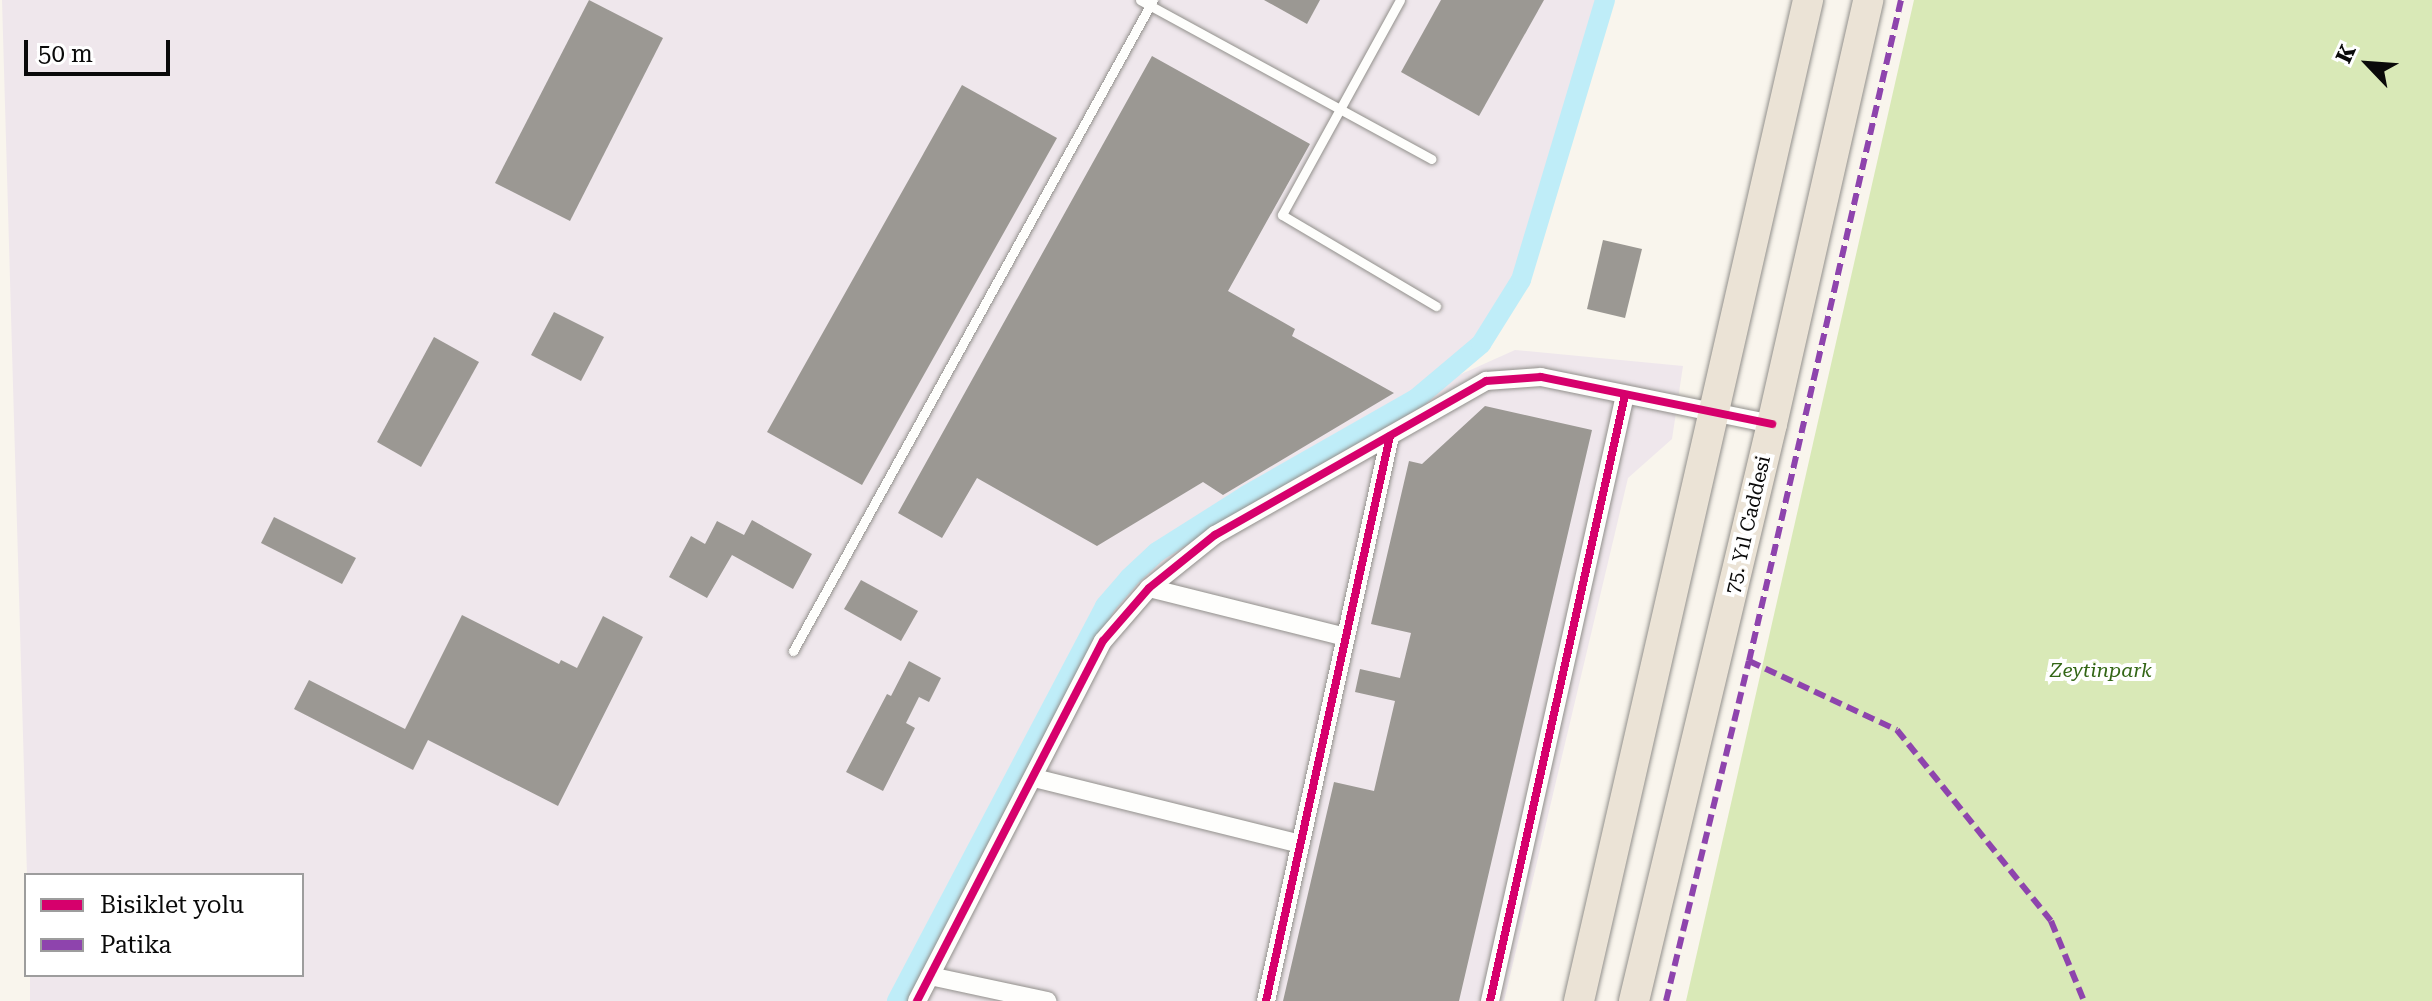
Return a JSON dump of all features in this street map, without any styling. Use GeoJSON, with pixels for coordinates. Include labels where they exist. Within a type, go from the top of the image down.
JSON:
{"type":"FeatureCollection","features":[{"type":"Feature","properties":{"kind":"main road"},"geometry":{"type":"LineString","coordinates":[[1579,1001],[1808,0]]}},
{"type":"Feature","properties":{"kind":"main road","name":"75. Yıl Caddesi"},"geometry":{"type":"LineString","coordinates":[[1634,1001],[1772,424],[1868,0]]}},
{"type":"Feature","properties":{"kind":"street"},"geometry":{"type":"LineString","coordinates":[[917,1001],[1103,641],[1149,588],[1215,535],[1486,381],[1541,377],[1772,424]]}},
{"type":"Feature","properties":{"kind":"street"},"geometry":{"type":"LineString","coordinates":[[1490,1001],[1625,395]]}},
{"type":"Feature","properties":{"kind":"street"},"geometry":{"type":"LineString","coordinates":[[1266,1001],[1390,436]]}},
{"type":"Feature","properties":{"kind":"street"},"geometry":{"type":"LineString","coordinates":[[1149,588],[1345,637]]}},
{"type":"Feature","properties":{"kind":"street"},"geometry":{"type":"LineString","coordinates":[[1034,778],[1300,844]]}},
{"type":"Feature","properties":{"kind":"street"},"geometry":{"type":"LineString","coordinates":[[930,976],[1047,1001]]}},
{"type":"Feature","properties":{"kind":"lane"},"geometry":{"type":"LineString","coordinates":[[1400,0],[1282,215],[1436,306]]}},
{"type":"Feature","properties":{"kind":"lane"},"geometry":{"type":"LineString","coordinates":[[793,651],[1148,2],[1432,159]]}},
{"type":"Feature","properties":{"kind":"shaded area"},"geometry":{"type":"Polygon","coordinates":[[[2,0],[1602,0],[1506,312],[1457,376],[1515,350],[1683,366],[1672,439],[1628,478],[1504,1001],[30,1001],[30,977],[304,977],[304,873],[27,873],[2,0]]]}},
{"type":"Feature","properties":{"kind":"green space","name":"Zeytinpark"},"geometry":{"type":"Polygon","coordinates":[[[1914,0],[2432,0],[2432,1001],[1686,1001],[1914,0]]]}},
{"type":"Feature","properties":{"kind":"building"},"geometry":{"type":"Polygon","coordinates":[[[589,0],[663,38],[570,221],[495,183],[589,0]]]}},
{"type":"Feature","properties":{"kind":"building"},"geometry":{"type":"Polygon","coordinates":[[[1264,0],[1320,0],[1307,24],[1264,0]]]}},
{"type":"Feature","properties":{"kind":"building"},"geometry":{"type":"Polygon","coordinates":[[[1441,0],[1544,0],[1479,116],[1401,72],[1441,0]]]}},
{"type":"Feature","properties":{"kind":"building"},"geometry":{"type":"Polygon","coordinates":[[[1152,56],[1310,144],[1228,291],[1295,329],[1292,336],[1394,393],[1223,495],[1203,482],[1097,546],[977,478],[942,538],[898,513],[1152,56]]]}},
{"type":"Feature","properties":{"kind":"building"},"geometry":{"type":"Polygon","coordinates":[[[962,85],[1057,138],[862,485],[767,432],[962,85]]]}},
{"type":"Feature","properties":{"kind":"building"},"geometry":{"type":"Polygon","coordinates":[[[1603,240],[1642,249],[1625,318],[1587,309],[1603,240]]]}},
{"type":"Feature","properties":{"kind":"building"},"geometry":{"type":"Polygon","coordinates":[[[554,312],[604,337],[581,381],[531,355],[554,312]]]}},
{"type":"Feature","properties":{"kind":"building"},"geometry":{"type":"Polygon","coordinates":[[[434,337],[479,362],[421,467],[377,442],[434,337]]]}},
{"type":"Feature","properties":{"kind":"building"},"geometry":{"type":"Polygon","coordinates":[[[1485,406],[1592,430],[1459,1001],[1283,1001],[1334,782],[1374,791],[1395,701],[1355,692],[1360,669],[1400,678],[1411,633],[1371,624],[1409,461],[1422,464],[1485,406]]]}},
{"type":"Feature","properties":{"kind":"building"},"geometry":{"type":"Polygon","coordinates":[[[274,517],[356,558],[342,584],[261,543],[274,517]]]}},
{"type":"Feature","properties":{"kind":"building"},"geometry":{"type":"Polygon","coordinates":[[[752,520],[812,554],[793,589],[732,555],[707,598],[669,577],[691,536],[705,544],[717,521],[744,535],[752,520]]]}},
{"type":"Feature","properties":{"kind":"building"},"geometry":{"type":"Polygon","coordinates":[[[861,580],[918,611],[901,641],[844,609],[861,580]]]}},
{"type":"Feature","properties":{"kind":"building"},"geometry":{"type":"Polygon","coordinates":[[[462,615],[559,664],[561,660],[577,668],[603,616],[643,637],[558,806],[428,740],[413,770],[294,709],[309,680],[405,729],[462,615]]]}},
{"type":"Feature","properties":{"kind":"building"},"geometry":{"type":"Polygon","coordinates":[[[909,661],[941,678],[929,702],[919,697],[906,723],[915,728],[883,791],[846,772],[887,694],[891,696],[909,661]]]}},
{"type":"Feature","properties":{"kind":"waterway"},"geometry":{"type":"LineString","coordinates":[[897,1001],[1105,606],[1129,578],[1157,552],[1247,495],[1417,398],[1481,344],[1521,280],[1605,0]]}},
{"type":"Feature","properties":{"kind":"marked path"},"geometry":{"type":"LineString","coordinates":[[1666,1001],[1749,661],[1901,0]]}},
{"type":"Feature","properties":{"kind":"marked path"},"geometry":{"type":"LineString","coordinates":[[1749,661],[1897,730],[2051,921],[2084,1001]]}},
{"type":"Feature","properties":{"kind":"cycle path"},"geometry":{"type":"LineString","coordinates":[[917,1001],[1103,641],[1149,588],[1215,535],[1486,381],[1541,377],[1772,424]]}},
{"type":"Feature","properties":{"kind":"cycle path"},"geometry":{"type":"LineString","coordinates":[[1490,1001],[1625,395]]}},
{"type":"Feature","properties":{"kind":"cycle path"},"geometry":{"type":"LineString","coordinates":[[1266,1001],[1390,436]]}}]}
